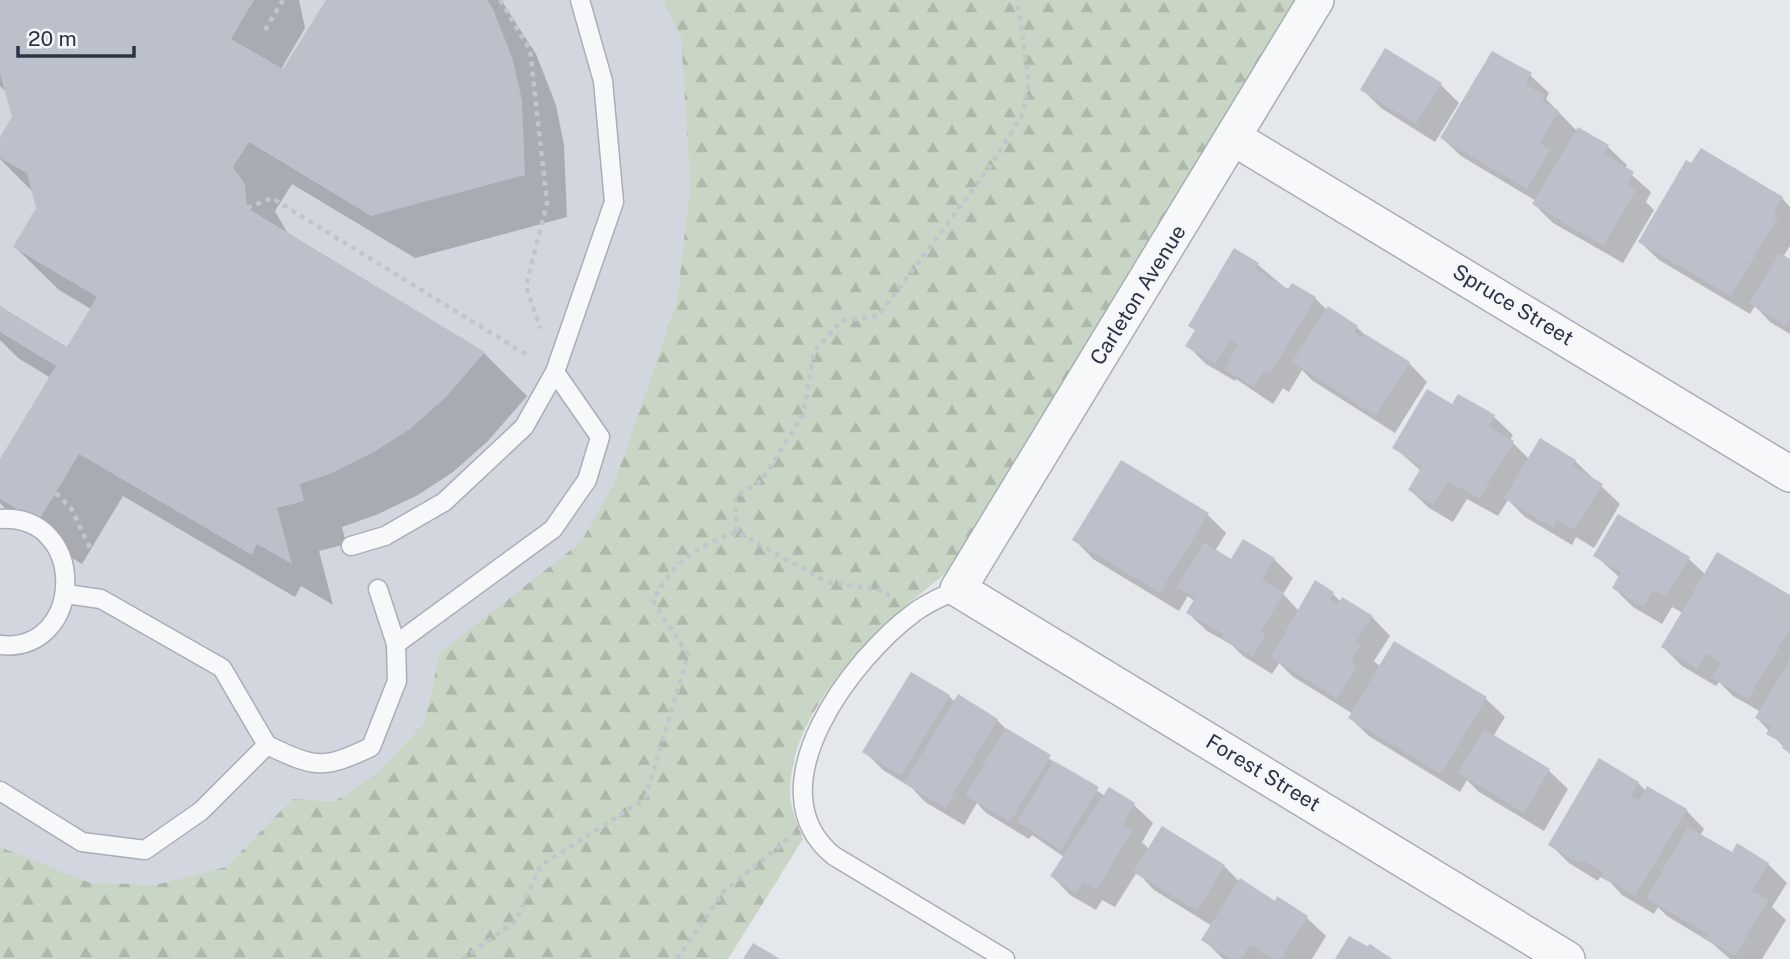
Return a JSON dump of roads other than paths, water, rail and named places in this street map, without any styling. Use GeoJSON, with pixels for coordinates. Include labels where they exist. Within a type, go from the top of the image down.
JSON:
{"type":"FeatureCollection","features":[{"type":"Feature","properties":{"kind":"street","name":"Carleton Avenue"},"geometry":{"type":"LineString","coordinates":[[958,589],[1316,0]]}},
{"type":"Feature","properties":{"kind":"street","name":"Spruce Street"},"geometry":{"type":"LineString","coordinates":[[1234,138],[1790,474]]}},
{"type":"Feature","properties":{"kind":"street","name":"Forest Street"},"geometry":{"type":"LineString","coordinates":[[958,589],[1567,959]]}},
{"type":"Feature","properties":{"kind":"lane"},"geometry":{"type":"LineString","coordinates":[[351,546],[385,536],[444,502],[524,427],[555,372],[614,202],[603,81],[580,0]]}},
{"type":"Feature","properties":{"kind":"lane"},"geometry":{"type":"LineString","coordinates":[[396,644],[553,529],[587,480],[600,438],[555,372]]}},
{"type":"Feature","properties":{"kind":"lane"},"geometry":{"type":"LineString","coordinates":[[0,519],[30,523],[47,535],[63,562],[66,594],[59,613],[46,630],[28,642],[0,645]]}},
{"type":"Feature","properties":{"kind":"lane"},"geometry":{"type":"LineString","coordinates":[[66,594],[101,599],[222,668],[267,745],[299,760],[332,765],[371,747],[397,681],[396,644],[378,589]]}},
{"type":"Feature","properties":{"kind":"lane"},"geometry":{"type":"LineString","coordinates":[[958,589],[915,612],[859,668],[809,751],[802,789],[807,822],[819,844],[834,856],[1005,959]]}},
{"type":"Feature","properties":{"kind":"lane"},"geometry":{"type":"LineString","coordinates":[[3,794],[82,842],[145,850],[201,811],[267,745]]}}]}
